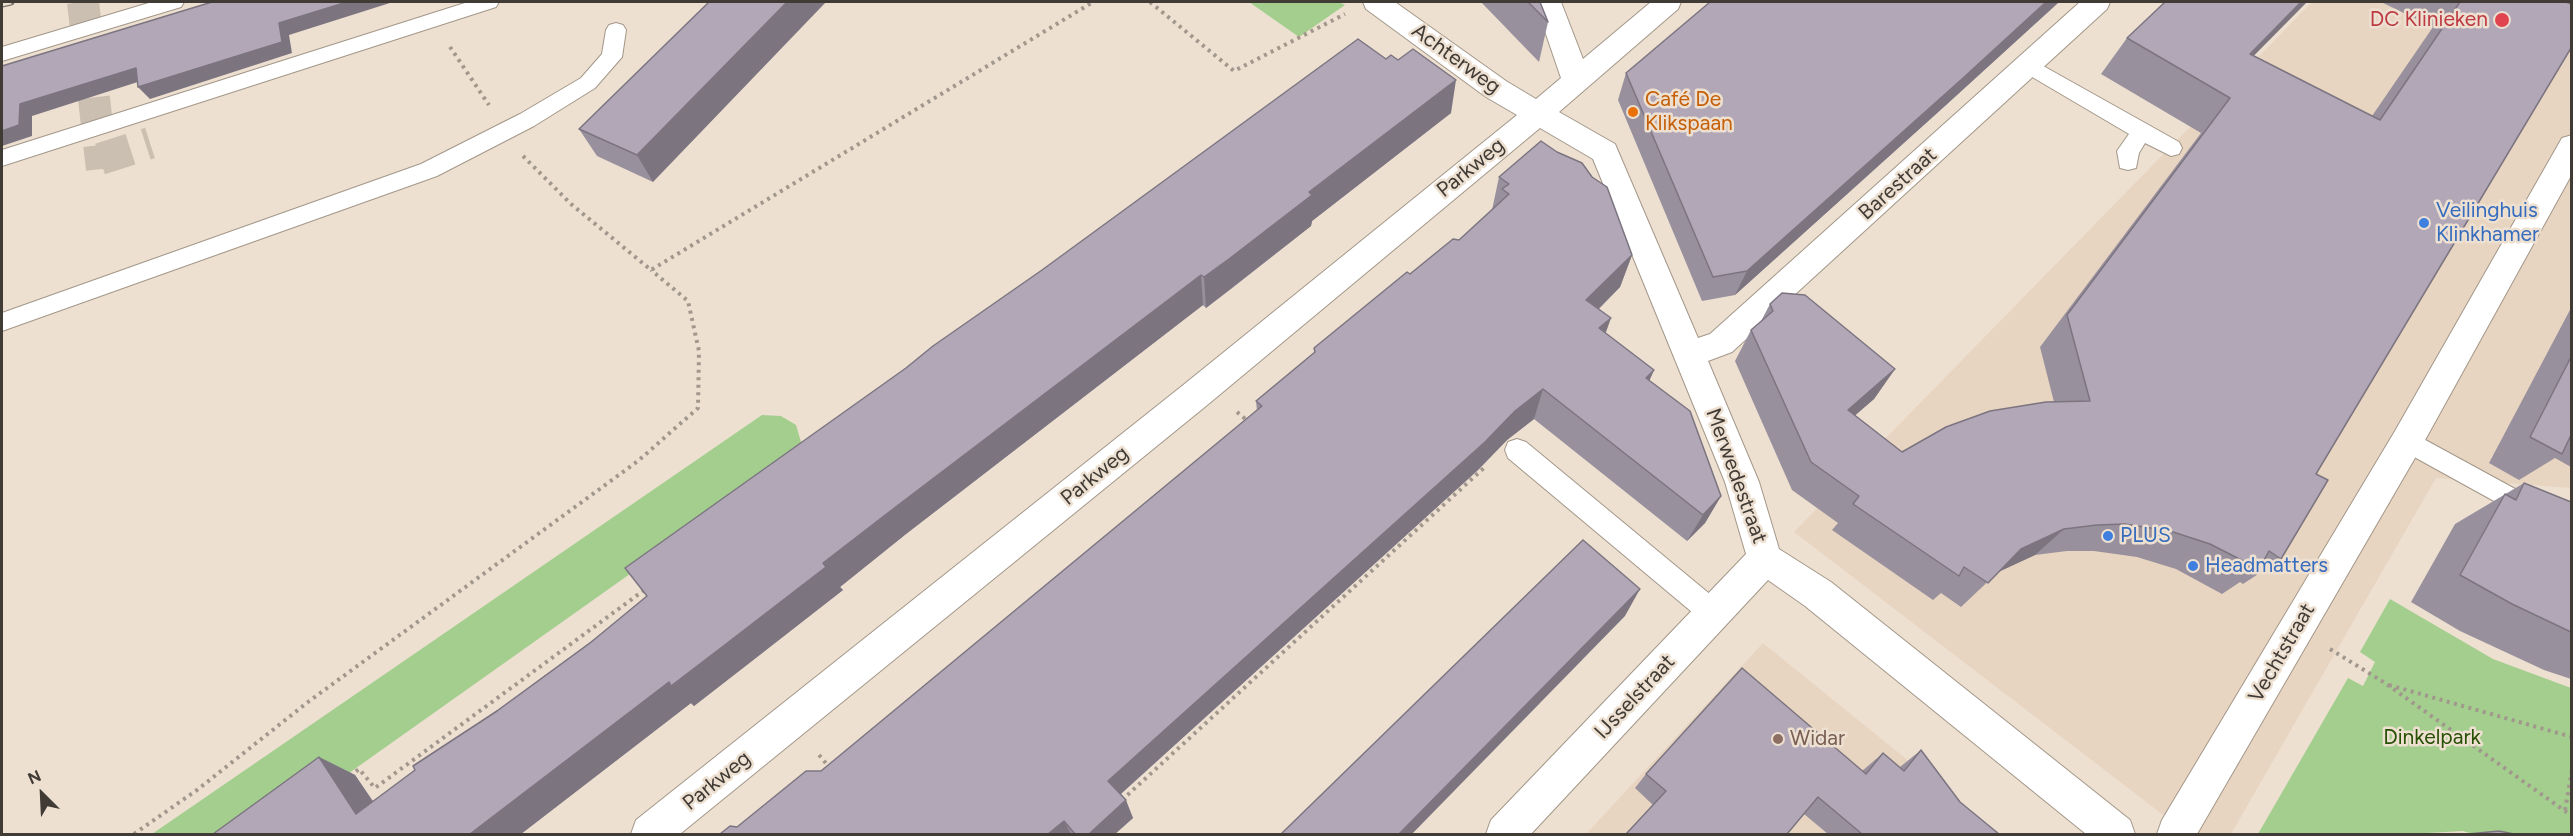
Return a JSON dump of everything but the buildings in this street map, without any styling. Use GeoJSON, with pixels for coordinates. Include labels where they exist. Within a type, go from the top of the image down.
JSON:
{"type":"FeatureCollection","features":[{"type":"Feature","properties":{"kind":"street","name":"Achterweg"},"geometry":{"type":"LineString","coordinates":[[1376,2],[1496,89],[1538,114]]}},
{"type":"Feature","properties":{"kind":"street"},"geometry":{"type":"LineString","coordinates":[[1548,2],[1576,80]]}},
{"type":"Feature","properties":{"kind":"street","name":"Parkweg"},"geometry":{"type":"LineString","coordinates":[[650,834],[1194,396],[1538,114],[1668,2]]}},
{"type":"Feature","properties":{"kind":"street","name":"Barestraat"},"geometry":{"type":"LineString","coordinates":[[1690,354],[1721,343],[2097,2]]}},
{"type":"Feature","properties":{"kind":"street","name":"Merwedestraat"},"geometry":{"type":"LineString","coordinates":[[1538,114],[1605,152],[1742,482],[1765,559],[1818,594],[2116,834]]}},
{"type":"Feature","properties":{"kind":"street","name":"Vechtstraat"},"geometry":{"type":"LineString","coordinates":[[2176,834],[2407,441],[2571,146]]}},
{"type":"Feature","properties":{"kind":"street","name":"IJsselstraat"},"geometry":{"type":"LineString","coordinates":[[1505,834],[1765,559]]}},
{"type":"Feature","properties":{"kind":"lane"},"geometry":{"type":"LineString","coordinates":[[2,54],[174,2]]}},
{"type":"Feature","properties":{"kind":"lane"},"geometry":{"type":"LineString","coordinates":[[2,158],[489,2]]}},
{"type":"Feature","properties":{"kind":"lane"},"geometry":{"type":"LineString","coordinates":[[2,322],[429,171],[506,131],[588,83],[612,57],[616,30]]}},
{"type":"Feature","properties":{"kind":"lane"},"geometry":{"type":"LineString","coordinates":[[2029,66],[2171,148]]}},
{"type":"Feature","properties":{"kind":"lane"},"geometry":{"type":"LineString","coordinates":[[2128,162],[2128,151],[2142,132]]}},
{"type":"Feature","properties":{"kind":"lane"},"geometry":{"type":"LineString","coordinates":[[2407,441],[2571,533]]}},
{"type":"Feature","properties":{"kind":"lane"},"geometry":{"type":"LineString","coordinates":[[1517,450],[1714,614]]}},
{"type":"Feature","properties":{"kind":"path"},"geometry":{"type":"LineString","coordinates":[[651,270],[1093,2]]}},
{"type":"Feature","properties":{"kind":"path"},"geometry":{"type":"LineString","coordinates":[[1150,2],[1234,71],[1348,12]]}},
{"type":"Feature","properties":{"kind":"path"},"geometry":{"type":"LineString","coordinates":[[134,834],[197,790],[308,702],[638,461],[698,408],[699,351],[688,301],[571,204],[528,165],[446,42]]}},
{"type":"Feature","properties":{"kind":"path"},"geometry":{"type":"LineString","coordinates":[[1237,412],[1252,426]]}},
{"type":"Feature","properties":{"kind":"path"},"geometry":{"type":"LineString","coordinates":[[1119,802],[1493,460]]}},
{"type":"Feature","properties":{"kind":"path"},"geometry":{"type":"LineString","coordinates":[[1384,547],[1392,554]]}},
{"type":"Feature","properties":{"kind":"path"},"geometry":{"type":"LineString","coordinates":[[341,782],[359,769],[375,788],[653,583]]}},
{"type":"Feature","properties":{"kind":"path"},"geometry":{"type":"LineString","coordinates":[[2297,628],[2385,683],[2571,816]]}},
{"type":"Feature","properties":{"kind":"path"},"geometry":{"type":"LineString","coordinates":[[2385,683],[2571,737]]}},
{"type":"Feature","properties":{"kind":"path"},"geometry":{"type":"LineString","coordinates":[[819,755],[833,772]]}},
{"type":"Feature","properties":{"kind":"path"},"geometry":{"type":"LineString","coordinates":[[2565,810],[2571,770]]}},
{"type":"Feature","properties":{"kind":"shaded area"},"geometry":{"type":"Polygon","coordinates":[[[2312,2],[2532,2],[2571,21],[2571,488],[2436,478],[2231,834],[2188,834],[1794,532],[2312,2]]]}},
{"type":"Feature","properties":{"kind":"shaded area","name":"Widar"},"geometry":{"type":"Polygon","coordinates":[[[1763,643],[1999,834],[1586,834],[1763,643]]]}},
{"type":"Feature","properties":{"kind":"green space"},"geometry":{"type":"Polygon","coordinates":[[[1249,2],[1339,2],[1345,5],[1299,37],[1249,2]]]}},
{"type":"Feature","properties":{"kind":"green space"},"geometry":{"type":"Polygon","coordinates":[[[762,415],[781,416],[796,425],[801,442],[795,457],[263,834],[152,834],[762,415]]]}},
{"type":"Feature","properties":{"kind":"green space","name":"Dinkelpark"},"geometry":{"type":"Polygon","coordinates":[[[2390,599],[2493,659],[2571,688],[2571,834],[2473,834],[2463,831],[2408,834],[2258,834],[2348,678],[2363,686],[2375,662],[2360,652],[2390,599]]]}},
{"type":"Feature","properties":{"kind":"tunnel"},"geometry":{"type":"LineString","coordinates":[[83,2],[101,159]]}},
{"type":"Feature","properties":{"kind":"tunnel"},"geometry":{"type":"LineString","coordinates":[[101,159],[150,143]]}},
{"type":"Feature","properties":{"kind":"tunnel"},"geometry":{"type":"LineString","coordinates":[[101,159],[102,169]]}},
{"type":"Feature","properties":{"kind":"railway"},"geometry":{"type":"LineString","coordinates":[[2,4],[11,2]]}},
{"type":"Feature","properties":{"kind":"place","name":"DC Klinieken"},"geometry":{"type":"Point","coordinates":[2502,20]}},
{"type":"Feature","properties":{"kind":"place","name":"Café De Klikspaan"},"geometry":{"type":"Point","coordinates":[1633,112]}},
{"type":"Feature","properties":{"kind":"place","name":"Veilinghuis Klinkhamer"},"geometry":{"type":"Point","coordinates":[2424,223]}},
{"type":"Feature","properties":{"kind":"place","name":"PLUS"},"geometry":{"type":"Point","coordinates":[2108,536]}},
{"type":"Feature","properties":{"kind":"place","name":"Headmatters"},"geometry":{"type":"Point","coordinates":[2193,566]}},
{"type":"Feature","properties":{"kind":"place","name":"Widar"},"geometry":{"type":"Point","coordinates":[1778,739]}}]}
